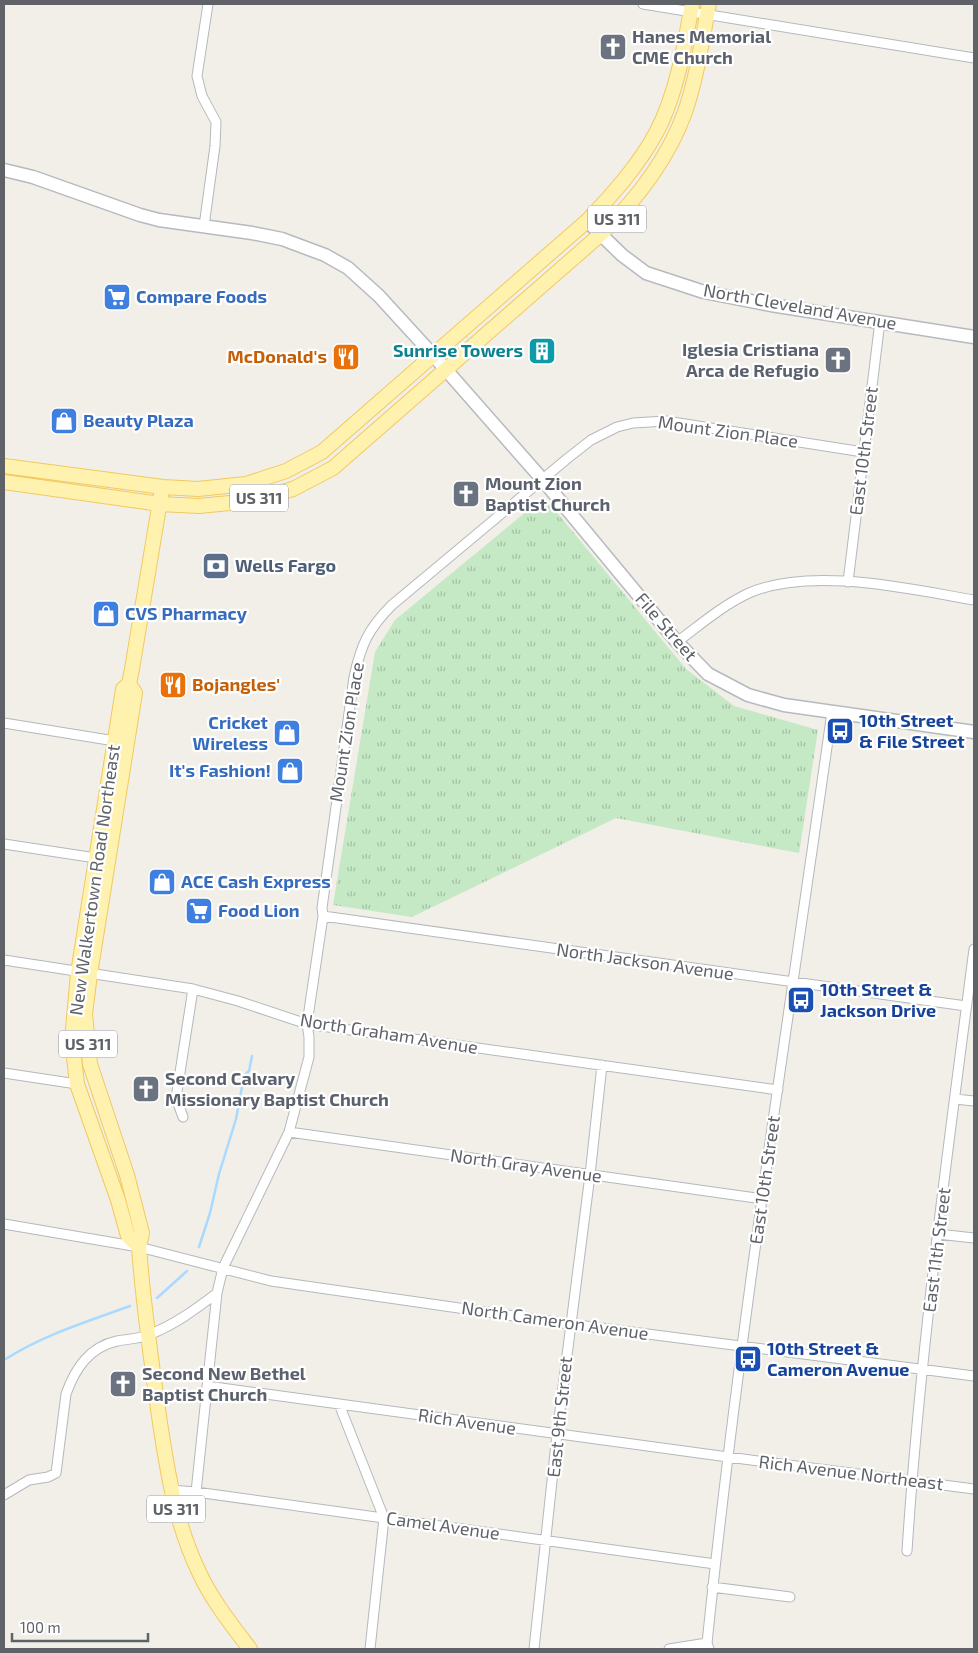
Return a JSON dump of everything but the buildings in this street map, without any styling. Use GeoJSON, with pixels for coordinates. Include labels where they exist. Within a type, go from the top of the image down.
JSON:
{"type":"FeatureCollection","features":[{"type":"Feature","properties":{"kind":"main road","name":"US 311"},"geometry":{"type":"LineString","coordinates":[[163,487],[198,489],[246,484],[286,471],[322,452],[587,221],[611,197],[643,156],[657,132],[681,63],[691,8]]}},
{"type":"Feature","properties":{"kind":"main road","name":"US 311"},"geometry":{"type":"LineString","coordinates":[[160,504],[199,506],[250,500],[293,489],[333,468],[601,234],[626,210],[657,167],[672,140],[684,113],[696,74],[708,9]]}},
{"type":"Feature","properties":{"kind":"main road"},"geometry":{"type":"LineString","coordinates":[[4,466],[163,487]]}},
{"type":"Feature","properties":{"kind":"main road"},"geometry":{"type":"LineString","coordinates":[[4,482],[160,504]]}},
{"type":"Feature","properties":{"kind":"main road","name":"New Walkertown Road Northeast"},"geometry":{"type":"LineString","coordinates":[[163,487],[129,684],[123,689],[96,858],[84,973],[85,1014],[90,1064],[127,1175],[142,1234],[139,1247],[147,1336],[170,1490],[198,1571],[221,1612],[250,1649]]}},
{"type":"Feature","properties":{"kind":"main road","name":"New Walkertown Road Northeast"},"geometry":{"type":"LineString","coordinates":[[129,684],[135,693],[72,1040],[77,1084],[118,1200],[128,1236],[139,1247]]}},
{"type":"Feature","properties":{"kind":"main road"},"geometry":{"type":"LineString","coordinates":[[77,1084],[89,1095],[108,1146],[117,1148]]}},
{"type":"Feature","properties":{"kind":"street"},"geometry":{"type":"LineString","coordinates":[[204,226],[215,146],[216,122],[202,96],[196,76],[208,4]]}},
{"type":"Feature","properties":{"kind":"street"},"geometry":{"type":"LineString","coordinates":[[643,4],[708,9],[974,58]]}},
{"type":"Feature","properties":{"kind":"street"},"geometry":{"type":"LineString","coordinates":[[4,170],[33,177],[140,215],[282,239],[325,255],[348,268],[379,296],[446,370]]}},
{"type":"Feature","properties":{"kind":"street","name":"North Cleveland Avenue"},"geometry":{"type":"LineString","coordinates":[[587,221],[622,255],[646,273],[704,292],[771,305],[974,337]]}},
{"type":"Feature","properties":{"kind":"street","name":"East 10th Street"},"geometry":{"type":"LineString","coordinates":[[848,582],[880,321]]}},
{"type":"Feature","properties":{"kind":"street","name":"File Street"},"geometry":{"type":"LineString","coordinates":[[446,370],[542,479],[677,642],[708,674],[748,694],[784,705],[974,732]]}},
{"type":"Feature","properties":{"kind":"street","name":"Mount Zion Place"},"geometry":{"type":"LineString","coordinates":[[196,1492],[217,1293],[223,1268],[289,1132],[309,1057],[307,1024],[323,916],[322,908],[347,722],[354,677],[362,645],[380,617],[392,605],[542,479],[591,440],[605,432],[633,423],[666,421],[863,452]]}},
{"type":"Feature","properties":{"kind":"street"},"geometry":{"type":"LineString","coordinates":[[677,642],[734,601],[757,590],[781,584],[810,581],[848,582],[974,600]]}},
{"type":"Feature","properties":{"kind":"street","name":"East 10th Street"},"geometry":{"type":"LineString","coordinates":[[708,1646],[712,1587],[742,1345],[832,712]]}},
{"type":"Feature","properties":{"kind":"street"},"geometry":{"type":"LineString","coordinates":[[4,723],[115,741]]}},
{"type":"Feature","properties":{"kind":"street"},"geometry":{"type":"LineString","coordinates":[[4,844],[96,858]]}},
{"type":"Feature","properties":{"kind":"street","name":"North Jackson Avenue"},"geometry":{"type":"LineString","coordinates":[[323,916],[966,1006]]}},
{"type":"Feature","properties":{"kind":"street","name":"East 11th Street"},"geometry":{"type":"LineString","coordinates":[[907,1552],[911,1481],[938,1234],[974,949]]}},
{"type":"Feature","properties":{"kind":"street","name":"North Graham Avenue"},"geometry":{"type":"LineString","coordinates":[[4,960],[193,989],[238,1001],[307,1024],[778,1090]]}},
{"type":"Feature","properties":{"kind":"street"},"geometry":{"type":"LineString","coordinates":[[183,1117],[176,1098],[193,989]]}},
{"type":"Feature","properties":{"kind":"street","name":"East 9th Street"},"geometry":{"type":"LineString","coordinates":[[534,1649],[557,1434],[602,1065]]}},
{"type":"Feature","properties":{"kind":"street"},"geometry":{"type":"LineString","coordinates":[[4,1073],[77,1084]]}},
{"type":"Feature","properties":{"kind":"street"},"geometry":{"type":"LineString","coordinates":[[955,1099],[974,1101]]}},
{"type":"Feature","properties":{"kind":"street","name":"North Gray Avenue"},"geometry":{"type":"LineString","coordinates":[[289,1132],[763,1199]]}},
{"type":"Feature","properties":{"kind":"street","name":"North Cameron Avenue"},"geometry":{"type":"LineString","coordinates":[[4,1224],[139,1247],[272,1281],[570,1324],[974,1376]]}},
{"type":"Feature","properties":{"kind":"street"},"geometry":{"type":"LineString","coordinates":[[938,1234],[974,1238]]}},
{"type":"Feature","properties":{"kind":"street"},"geometry":{"type":"LineString","coordinates":[[4,1495],[28,1480],[48,1477],[56,1473],[66,1394],[70,1382],[88,1355],[102,1345],[147,1336],[187,1315],[217,1293]]}},
{"type":"Feature","properties":{"kind":"street","name":"Rich Avenue"},"geometry":{"type":"LineString","coordinates":[[207,1386],[728,1458]]}},
{"type":"Feature","properties":{"kind":"street"},"geometry":{"type":"LineString","coordinates":[[339,1404],[384,1518],[370,1649]]}},
{"type":"Feature","properties":{"kind":"street","name":"Rich Avenue Northeast"},"geometry":{"type":"LineString","coordinates":[[728,1458],[974,1489]]}},
{"type":"Feature","properties":{"kind":"street","name":"Camel Avenue"},"geometry":{"type":"LineString","coordinates":[[170,1490],[196,1492],[715,1564]]}},
{"type":"Feature","properties":{"kind":"street"},"geometry":{"type":"LineString","coordinates":[[712,1587],[790,1597]]}},
{"type":"Feature","properties":{"kind":"street"},"geometry":{"type":"LineString","coordinates":[[668,1649],[708,1646]]}},
{"type":"Feature","properties":{"kind":"green space"},"geometry":{"type":"Polygon","coordinates":[[[544,497],[686,669],[734,706],[818,730],[799,853],[616,818],[412,917],[333,905],[375,652],[395,620],[544,497]]]}},
{"type":"Feature","properties":{"kind":"waterway"},"geometry":{"type":"LineString","coordinates":[[199,1247],[210,1213],[219,1174],[236,1119],[242,1087],[246,1074],[249,1071],[252,1056]]}},
{"type":"Feature","properties":{"kind":"waterway"},"geometry":{"type":"LineString","coordinates":[[157,1298],[187,1271]]}},
{"type":"Feature","properties":{"kind":"waterway"},"geometry":{"type":"LineString","coordinates":[[4,1360],[49,1336],[130,1306]]}},
{"type":"Feature","properties":{"kind":"place","name":"Hanes Memorial CME Church"},"geometry":{"type":"Point","coordinates":[613,47]}},
{"type":"Feature","properties":{"kind":"place","name":"Compare Foods"},"geometry":{"type":"Point","coordinates":[117,297]}},
{"type":"Feature","properties":{"kind":"place","name":"Sunrise Towers"},"geometry":{"type":"Point","coordinates":[542,351]}},
{"type":"Feature","properties":{"kind":"place","name":"McDonald's"},"geometry":{"type":"Point","coordinates":[346,357]}},
{"type":"Feature","properties":{"kind":"place","name":"Iglesia Cristiana Arca de Refugio"},"geometry":{"type":"Point","coordinates":[838,360]}},
{"type":"Feature","properties":{"kind":"place","name":"Beauty Plaza"},"geometry":{"type":"Point","coordinates":[64,421]}},
{"type":"Feature","properties":{"kind":"place","name":"Mount Zion Baptist Church"},"geometry":{"type":"Point","coordinates":[466,494]}},
{"type":"Feature","properties":{"kind":"place","name":"Wells Fargo"},"geometry":{"type":"Point","coordinates":[216,566]}},
{"type":"Feature","properties":{"kind":"place","name":"CVS Pharmacy"},"geometry":{"type":"Point","coordinates":[106,614]}},
{"type":"Feature","properties":{"kind":"place","name":"Bojangles'"},"geometry":{"type":"Point","coordinates":[173,685]}},
{"type":"Feature","properties":{"kind":"place","name":"10th Street & File Street"},"geometry":{"type":"Point","coordinates":[840,731]}},
{"type":"Feature","properties":{"kind":"place","name":"Cricket Wireless"},"geometry":{"type":"Point","coordinates":[287,733]}},
{"type":"Feature","properties":{"kind":"place","name":"It's Fashion!"},"geometry":{"type":"Point","coordinates":[290,771]}},
{"type":"Feature","properties":{"kind":"place","name":"ACE Cash Express"},"geometry":{"type":"Point","coordinates":[162,882]}},
{"type":"Feature","properties":{"kind":"place","name":"Food Lion"},"geometry":{"type":"Point","coordinates":[199,911]}},
{"type":"Feature","properties":{"kind":"place","name":"10th Street & Jackson Drive"},"geometry":{"type":"Point","coordinates":[801,1000]}},
{"type":"Feature","properties":{"kind":"place","name":"Second Calvary Missionary Baptist Church"},"geometry":{"type":"Point","coordinates":[146,1089]}},
{"type":"Feature","properties":{"kind":"place","name":"10th Street & Cameron Avenue"},"geometry":{"type":"Point","coordinates":[748,1359]}},
{"type":"Feature","properties":{"kind":"place","name":"Second New Bethel Baptist Church"},"geometry":{"type":"Point","coordinates":[123,1384]}}]}
